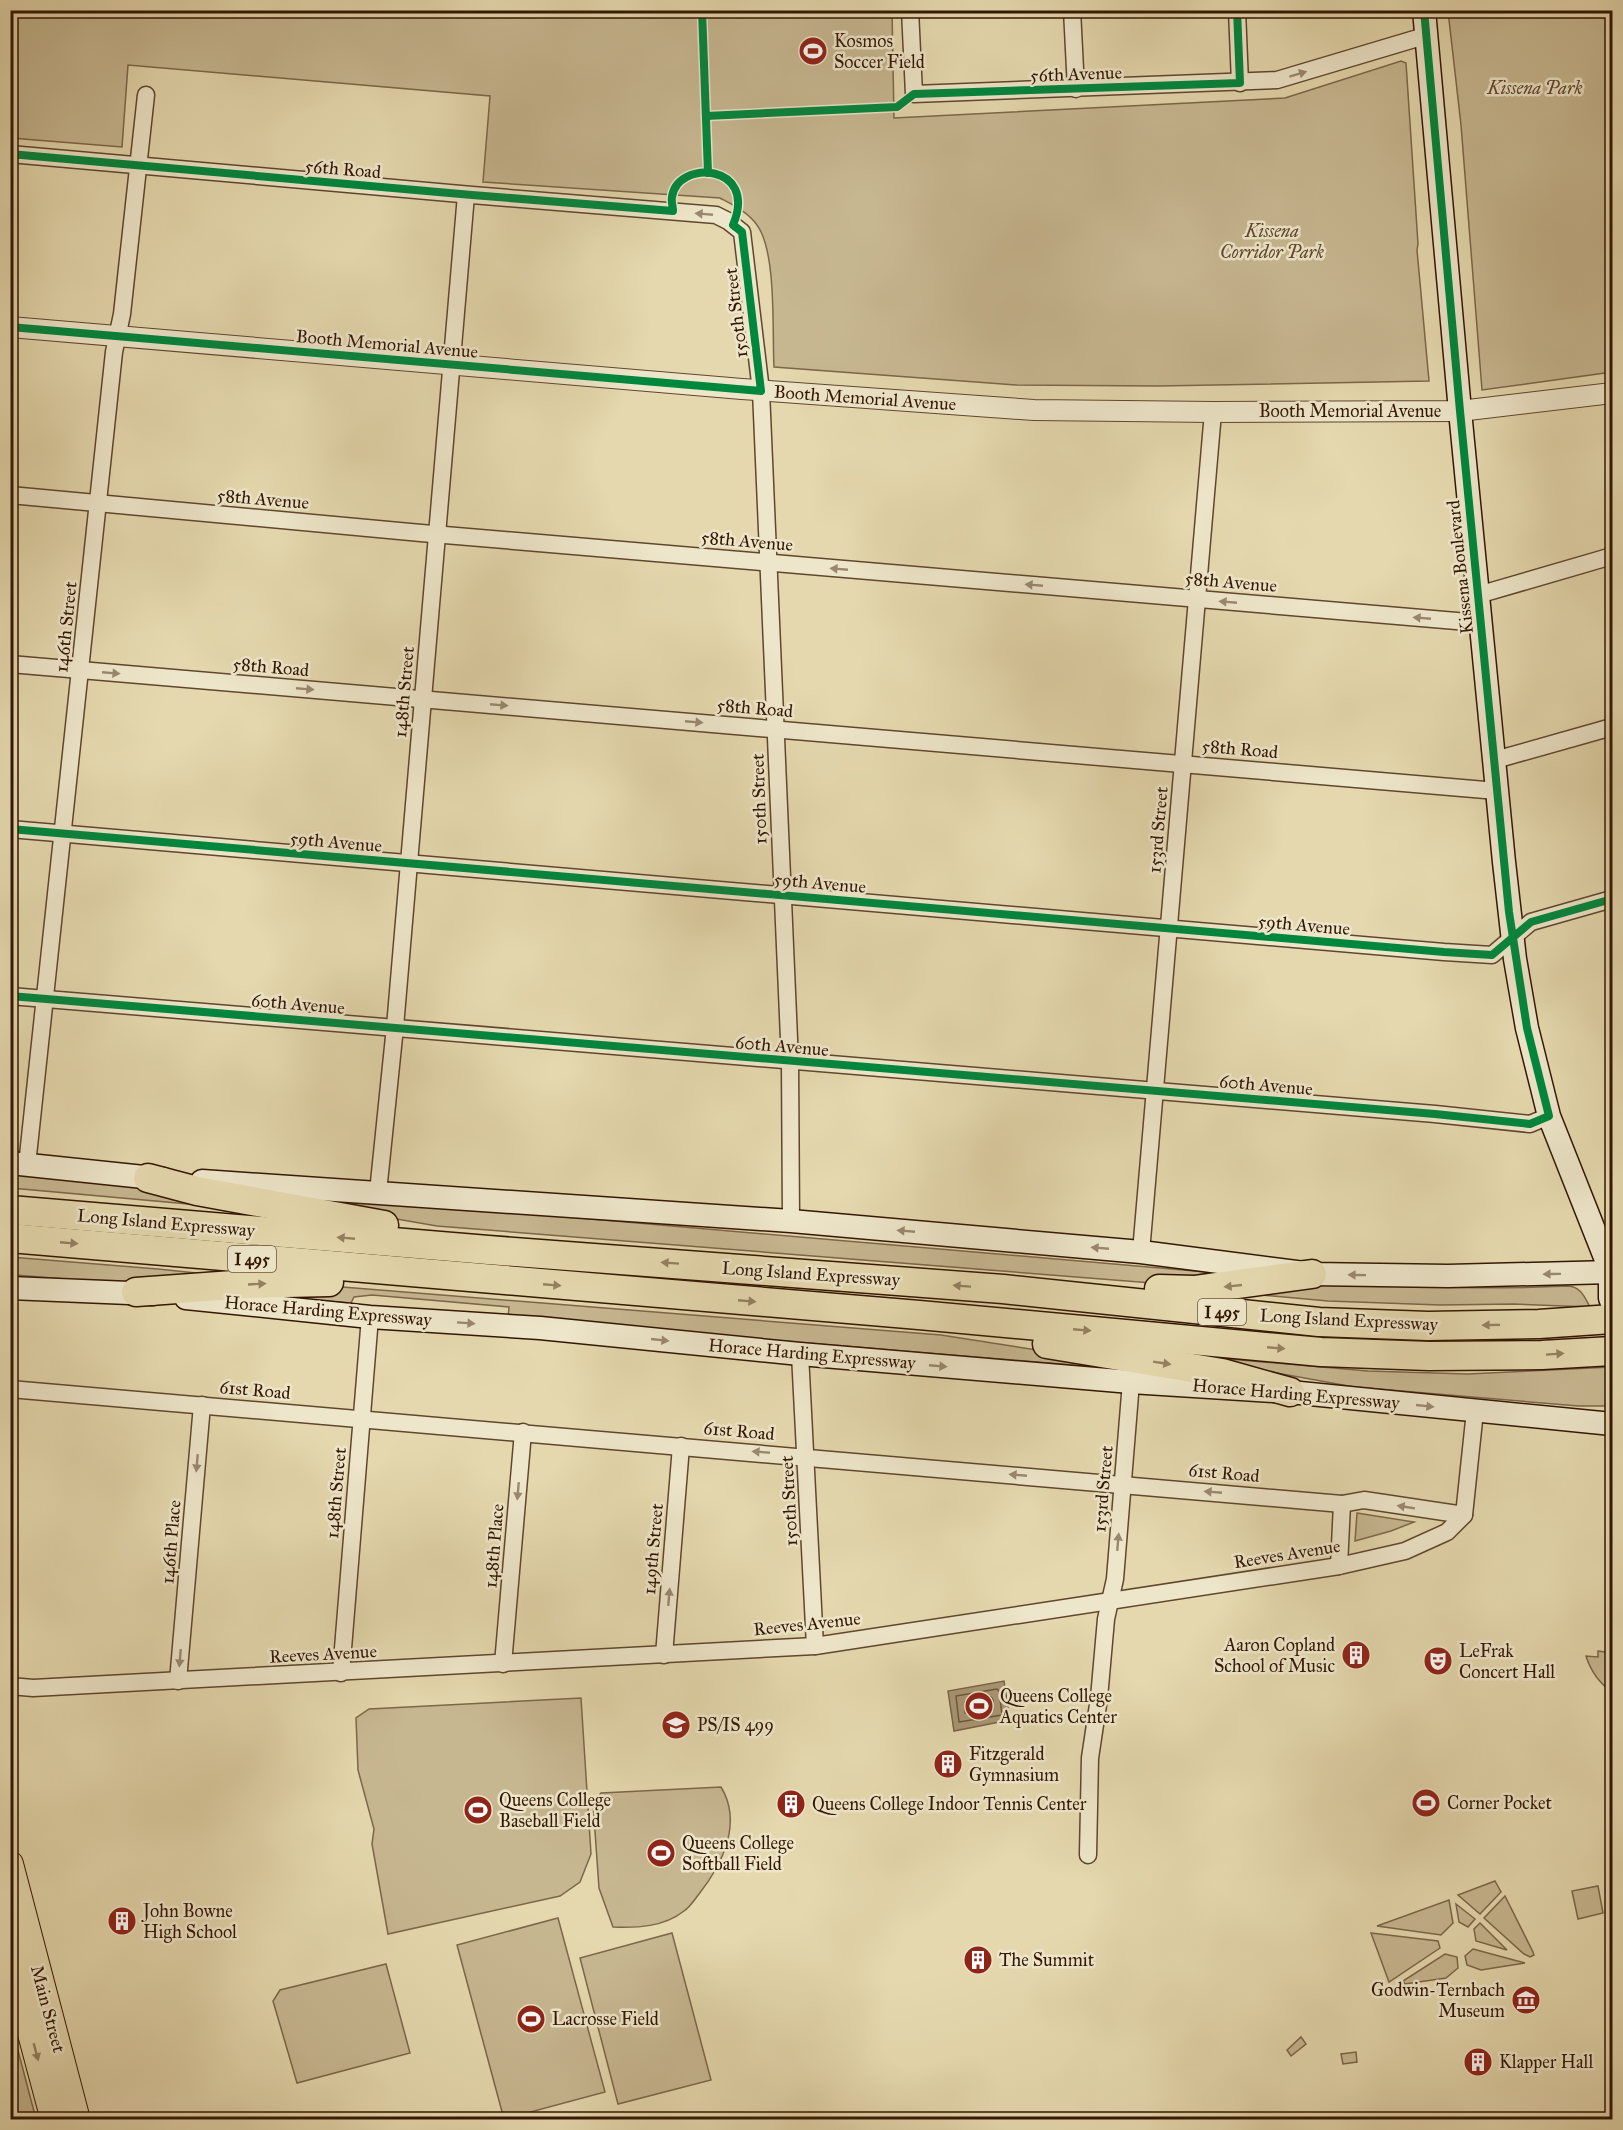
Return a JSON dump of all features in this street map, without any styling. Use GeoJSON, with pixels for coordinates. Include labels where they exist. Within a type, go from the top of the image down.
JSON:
{"type":"FeatureCollection","features":[{"type":"Feature","properties":{"kind":"highway"},"geometry":{"type":"LineString","coordinates":[[148,1178],[197,1191],[392,1226],[488,1250]]}},
{"type":"Feature","properties":{"kind":"highway","name":"Long Island Expressway"},"geometry":{"type":"LineString","coordinates":[[10,1210],[488,1250],[1003,1289],[1319,1322],[1428,1326],[1539,1324],[1612,1307]]}},
{"type":"Feature","properties":{"kind":"highway","name":"Long Island Expressway"},"geometry":{"type":"LineString","coordinates":[[10,1239],[919,1315],[1321,1352],[1440,1356],[1542,1355],[1612,1350]]}},
{"type":"Feature","properties":{"kind":"highway"},"geometry":{"type":"LineString","coordinates":[[1003,1289],[1194,1290],[1312,1274]]}},
{"type":"Feature","properties":{"kind":"highway"},"geometry":{"type":"LineString","coordinates":[[136,1292],[282,1283],[369,1284],[494,1280]]}},
{"type":"Feature","properties":{"kind":"highway"},"geometry":{"type":"LineString","coordinates":[[919,1315],[1006,1337],[1222,1373],[1290,1392]]}},
{"type":"Feature","properties":{"kind":"main road","name":"Kissena Boulevard"},"geometry":{"type":"LineString","coordinates":[[1424,10],[1480,623],[1513,936],[1527,1028],[1549,1116],[1612,1274],[1612,1307]]}},
{"type":"Feature","properties":{"kind":"main road"},"geometry":{"type":"LineString","coordinates":[[19,1164],[148,1178],[791,1221],[1141,1252],[1312,1274],[1448,1276],[1612,1274]]}},
{"type":"Feature","properties":{"kind":"main road","name":"Horace Harding Expressway"},"geometry":{"type":"LineString","coordinates":[[11,1291],[136,1292],[370,1317],[540,1328],[800,1354],[1131,1382],[1290,1392],[1612,1424]]}},
{"type":"Feature","properties":{"kind":"main road","name":"Main Street"},"geometry":{"type":"LineString","coordinates":[[10,1864],[77,2120]]}},
{"type":"Feature","properties":{"kind":"main road","name":"Main Street"},"geometry":{"type":"LineString","coordinates":[[10,1955],[54,2120]]}},
{"type":"Feature","properties":{"kind":"street","name":"56th Avenue"},"geometry":{"type":"LineString","coordinates":[[909,10],[914,94],[1277,80],[1428,36]]}},
{"type":"Feature","properties":{"kind":"street"},"geometry":{"type":"LineString","coordinates":[[1072,10],[1076,89]]}},
{"type":"Feature","properties":{"kind":"street"},"geometry":{"type":"LineString","coordinates":[[1237,10],[1240,83]]}},
{"type":"Feature","properties":{"kind":"street","name":"146th Street"},"geometry":{"type":"LineString","coordinates":[[19,1164],[44,999],[114,352],[118,336],[146,95]]}},
{"type":"Feature","properties":{"kind":"street","name":"56th Road"},"geometry":{"type":"LineString","coordinates":[[10,154],[716,215],[742,232]]}},
{"type":"Feature","properties":{"kind":"street","name":"148th Street"},"geometry":{"type":"LineString","coordinates":[[378,1192],[395,1028],[466,195]]}},
{"type":"Feature","properties":{"kind":"street","name":"150th Street"},"geometry":{"type":"LineString","coordinates":[[742,232],[761,391],[790,1062],[791,1221]]}},
{"type":"Feature","properties":{"kind":"street","name":"Booth Memorial Avenue"},"geometry":{"type":"LineString","coordinates":[[10,327],[761,391],[1034,410],[1460,411],[1612,393]]}},
{"type":"Feature","properties":{"kind":"street","name":"153rd Street"},"geometry":{"type":"LineString","coordinates":[[1141,1252],[1213,412]]}},
{"type":"Feature","properties":{"kind":"street","name":"58th Avenue"},"geometry":{"type":"LineString","coordinates":[[10,495],[437,535],[1480,623]]}},
{"type":"Feature","properties":{"kind":"street"},"geometry":{"type":"LineString","coordinates":[[1478,595],[1612,556]]}},
{"type":"Feature","properties":{"kind":"street","name":"58th Road"},"geometry":{"type":"LineString","coordinates":[[10,664],[1497,790]]}},
{"type":"Feature","properties":{"kind":"street"},"geometry":{"type":"LineString","coordinates":[[1495,760],[1612,727]]}},
{"type":"Feature","properties":{"kind":"street","name":"59th Avenue"},"geometry":{"type":"LineString","coordinates":[[10,829],[1492,955],[1531,922],[1612,899]]}},
{"type":"Feature","properties":{"kind":"street","name":"60th Avenue"},"geometry":{"type":"LineString","coordinates":[[10,996],[1530,1124],[1549,1116]]}},
{"type":"Feature","properties":{"kind":"street","name":"148th Street"},"geometry":{"type":"LineString","coordinates":[[341,1673],[370,1317]]}},
{"type":"Feature","properties":{"kind":"street","name":"150th Street"},"geometry":{"type":"LineString","coordinates":[[800,1354],[815,1646]]}},
{"type":"Feature","properties":{"kind":"street","name":"153rd Street"},"geometry":{"type":"LineString","coordinates":[[1088,1855],[1090,1758],[1099,1698],[1106,1619],[1114,1579],[1131,1382]]}},
{"type":"Feature","properties":{"kind":"street","name":"61st Road"},"geometry":{"type":"LineString","coordinates":[[10,1389],[1342,1504],[1364,1500],[1464,1515]]}},
{"type":"Feature","properties":{"kind":"street","name":"146th Place"},"geometry":{"type":"LineString","coordinates":[[178,1682],[202,1405]]}},
{"type":"Feature","properties":{"kind":"street"},"geometry":{"type":"LineString","coordinates":[[1464,1515],[1475,1411]]}},
{"type":"Feature","properties":{"kind":"street","name":"148th Place"},"geometry":{"type":"LineString","coordinates":[[503,1664],[523,1432]]}},
{"type":"Feature","properties":{"kind":"street","name":"149th Street"},"geometry":{"type":"LineString","coordinates":[[664,1655],[681,1446]]}},
{"type":"Feature","properties":{"kind":"street"},"geometry":{"type":"LineString","coordinates":[[1339,1566],[1342,1504]]}},
{"type":"Feature","properties":{"kind":"street","name":"Reeves Avenue"},"geometry":{"type":"LineString","coordinates":[[10,1686],[33,1688],[178,1682],[815,1646],[1339,1566],[1405,1551],[1447,1532],[1464,1515]]}},
{"type":"Feature","properties":{"kind":"street","name":"Reeves Avenue"},"geometry":{"type":"LineString","coordinates":[[10,1696],[33,1688]]}},
{"type":"Feature","properties":{"kind":"green space","name":"Kissena Corridor Park"},"geometry":{"type":"Polygon","coordinates":[[[10,11],[892,11],[894,118],[1285,98],[1401,61],[1406,63],[1417,250],[1429,381],[1158,386],[1016,385],[774,367],[771,273],[763,237],[749,216],[720,198],[483,182],[490,96],[128,65],[122,147],[11,138],[10,11]]]}},
{"type":"Feature","properties":{"kind":"green space","name":"Kissena Park"},"geometry":{"type":"Polygon","coordinates":[[[1448,11],[1612,11],[1612,372],[1482,390],[1461,125],[1448,11]]]}},
{"type":"Feature","properties":{"kind":"green space"},"geometry":{"type":"Polygon","coordinates":[[[10,1173],[121,1182],[255,1210],[11,1188],[10,1173]]]}},
{"type":"Feature","properties":{"kind":"green space"},"geometry":{"type":"Polygon","coordinates":[[[254,1190],[1218,1273],[1177,1285],[437,1226],[253,1194],[254,1190]]]}},
{"type":"Feature","properties":{"kind":"green space"},"geometry":{"type":"Polygon","coordinates":[[[10,1257],[244,1278],[129,1284],[15,1275],[11,1274],[10,1257]]]}},
{"type":"Feature","properties":{"kind":"green space"},"geometry":{"type":"Polygon","coordinates":[[[1317,1282],[1442,1287],[1568,1286],[1579,1290],[1590,1307],[1328,1301],[1250,1294],[1317,1282]]]}},
{"type":"Feature","properties":{"kind":"green space"},"geometry":{"type":"Polygon","coordinates":[[[330,1286],[941,1335],[1121,1363],[1120,1369],[508,1318],[509,1307],[372,1295],[354,1297],[351,1303],[269,1297],[330,1286]]]}},
{"type":"Feature","properties":{"kind":"green space"},"geometry":{"type":"Polygon","coordinates":[[[1205,1357],[1368,1371],[1468,1374],[1612,1367],[1612,1406],[1578,1406],[1354,1387],[1255,1369],[1205,1357]]]}},
{"type":"Feature","properties":{"kind":"green space"},"geometry":{"type":"Polygon","coordinates":[[[1357,1513],[1414,1522],[1355,1541],[1357,1513]]]}},
{"type":"Feature","properties":{"kind":"green space"},"geometry":{"type":"Polygon","coordinates":[[[1598,1651],[1612,1653],[1612,1692],[1596,1677],[1586,1656],[1598,1657],[1598,1651]]]}},
{"type":"Feature","properties":{"kind":"green space","name":"Queens College Baseball Field"},"geometry":{"type":"Polygon","coordinates":[[[581,1698],[591,1854],[580,1882],[560,1896],[388,1934],[372,1844],[374,1829],[358,1770],[356,1718],[369,1709],[581,1698]]]}},
{"type":"Feature","properties":{"kind":"green space","name":"Queens College Softball Field"},"geometry":{"type":"Polygon","coordinates":[[[721,1787],[730,1815],[727,1843],[715,1870],[694,1901],[676,1916],[659,1923],[641,1927],[613,1927],[599,1888],[593,1803],[601,1793],[721,1787]]]}},
{"type":"Feature","properties":{"kind":"green space"},"geometry":{"type":"Polygon","coordinates":[[[1495,1881],[1501,1892],[1480,1914],[1458,1895],[1495,1881]]]}},
{"type":"Feature","properties":{"kind":"green space"},"geometry":{"type":"Polygon","coordinates":[[[1598,1886],[1603,1913],[1578,1919],[1572,1891],[1598,1886]]]}},
{"type":"Feature","properties":{"kind":"green space"},"geometry":{"type":"Polygon","coordinates":[[[1505,1896],[1533,1952],[1534,1955],[1530,1957],[1484,1918],[1505,1896]]]}},
{"type":"Feature","properties":{"kind":"green space"},"geometry":{"type":"Polygon","coordinates":[[[1449,1900],[1453,1923],[1441,1935],[1377,1926],[1449,1900]]]}},
{"type":"Feature","properties":{"kind":"green space"},"geometry":{"type":"Polygon","coordinates":[[[1456,1904],[1475,1919],[1468,1927],[1459,1922],[1456,1904]]]}},
{"type":"Feature","properties":{"kind":"green space","name":"Lacrosse Field"},"geometry":{"type":"Polygon","coordinates":[[[558,1918],[605,2092],[504,2119],[457,1945],[558,1918]]]}},
{"type":"Feature","properties":{"kind":"green space"},"geometry":{"type":"Polygon","coordinates":[[[1480,1923],[1507,1950],[1476,1941],[1474,1929],[1480,1923]]]}},
{"type":"Feature","properties":{"kind":"green space"},"geometry":{"type":"Polygon","coordinates":[[[672,1933],[711,2080],[618,2104],[580,1958],[672,1933]]]}},
{"type":"Feature","properties":{"kind":"green space"},"geometry":{"type":"Polygon","coordinates":[[[1371,1933],[1438,1941],[1440,1948],[1389,1982],[1371,1933]]]}},
{"type":"Feature","properties":{"kind":"green space"},"geometry":{"type":"Polygon","coordinates":[[[1473,1949],[1525,1963],[1481,1970],[1467,1965],[1465,1956],[1473,1949]]]}},
{"type":"Feature","properties":{"kind":"green space"},"geometry":{"type":"Polygon","coordinates":[[[1445,1954],[1457,1957],[1458,1968],[1446,1978],[1405,1984],[1403,1981],[1445,1954]]]}},
{"type":"Feature","properties":{"kind":"green space"},"geometry":{"type":"Polygon","coordinates":[[[386,1964],[410,2053],[297,2083],[273,2001],[280,1990],[386,1964]]]}},
{"type":"Feature","properties":{"kind":"green space"},"geometry":{"type":"Polygon","coordinates":[[[11,2024],[36,2119],[11,2119],[11,2024]]]}},
{"type":"Feature","properties":{"kind":"green space"},"geometry":{"type":"Polygon","coordinates":[[[1301,2037],[1306,2044],[1291,2056],[1287,2050],[1301,2037]]]}},
{"type":"Feature","properties":{"kind":"green space"},"geometry":{"type":"Polygon","coordinates":[[[1356,2052],[1357,2062],[1343,2064],[1341,2054],[1356,2052]]]}},
{"type":"Feature","properties":{"kind":"water","name":"Queens College Aquatics Center"},"geometry":{"type":"Polygon","coordinates":[[[1004,1681],[1010,1720],[954,1731],[948,1691],[1004,1681]]]}},
{"type":"Feature","properties":{"kind":"cycle path"},"geometry":{"type":"LineString","coordinates":[[702,10],[708,173]]}},
{"type":"Feature","properties":{"kind":"cycle path"},"geometry":{"type":"LineString","coordinates":[[706,116],[897,107],[914,94],[1240,83],[1237,10]]}},
{"type":"Feature","properties":{"kind":"cycle path"},"geometry":{"type":"LineString","coordinates":[[10,996],[1435,1114],[1530,1124],[1549,1116],[1527,1028],[1509,912],[1424,10]]}},
{"type":"Feature","properties":{"kind":"cycle path"},"geometry":{"type":"LineString","coordinates":[[10,154],[673,211],[672,197],[677,185],[687,177],[700,173],[714,174],[726,179],[735,189],[738,204],[733,225],[742,232],[761,391],[10,327]]}},
{"type":"Feature","properties":{"kind":"cycle path"},"geometry":{"type":"LineString","coordinates":[[10,829],[1492,955],[1531,922],[1612,899]]}},
{"type":"Feature","properties":{"kind":"place","name":"Kosmos Soccer Field"},"geometry":{"type":"Point","coordinates":[813,51]}},
{"type":"Feature","properties":{"kind":"place","name":"Aaron Copland School of Music"},"geometry":{"type":"Point","coordinates":[1356,1655]}},
{"type":"Feature","properties":{"kind":"place","name":"LeFrak Concert Hall"},"geometry":{"type":"Point","coordinates":[1438,1661]}},
{"type":"Feature","properties":{"kind":"place","name":"Queens College Aquatics Center"},"geometry":{"type":"Point","coordinates":[979,1706]}},
{"type":"Feature","properties":{"kind":"place","name":"PS/IS 499"},"geometry":{"type":"Point","coordinates":[676,1725]}},
{"type":"Feature","properties":{"kind":"place","name":"Fitzgerald Gymnasium"},"geometry":{"type":"Point","coordinates":[948,1764]}},
{"type":"Feature","properties":{"kind":"place","name":"Corner Pocket"},"geometry":{"type":"Point","coordinates":[1426,1803]}},
{"type":"Feature","properties":{"kind":"place","name":"Queens College Indoor Tennis Center"},"geometry":{"type":"Point","coordinates":[791,1804]}},
{"type":"Feature","properties":{"kind":"place","name":"Queens College Baseball Field"},"geometry":{"type":"Point","coordinates":[478,1810]}},
{"type":"Feature","properties":{"kind":"place","name":"Queens College Softball Field"},"geometry":{"type":"Point","coordinates":[661,1853]}},
{"type":"Feature","properties":{"kind":"place","name":"John Bowne High School"},"geometry":{"type":"Point","coordinates":[122,1921]}},
{"type":"Feature","properties":{"kind":"place","name":"The Summit"},"geometry":{"type":"Point","coordinates":[978,1960]}},
{"type":"Feature","properties":{"kind":"place","name":"Godwin-Ternbach Museum"},"geometry":{"type":"Point","coordinates":[1526,2000]}},
{"type":"Feature","properties":{"kind":"place","name":"Lacrosse Field"},"geometry":{"type":"Point","coordinates":[531,2019]}},
{"type":"Feature","properties":{"kind":"place","name":"Klapper Hall"},"geometry":{"type":"Point","coordinates":[1478,2062]}}]}
